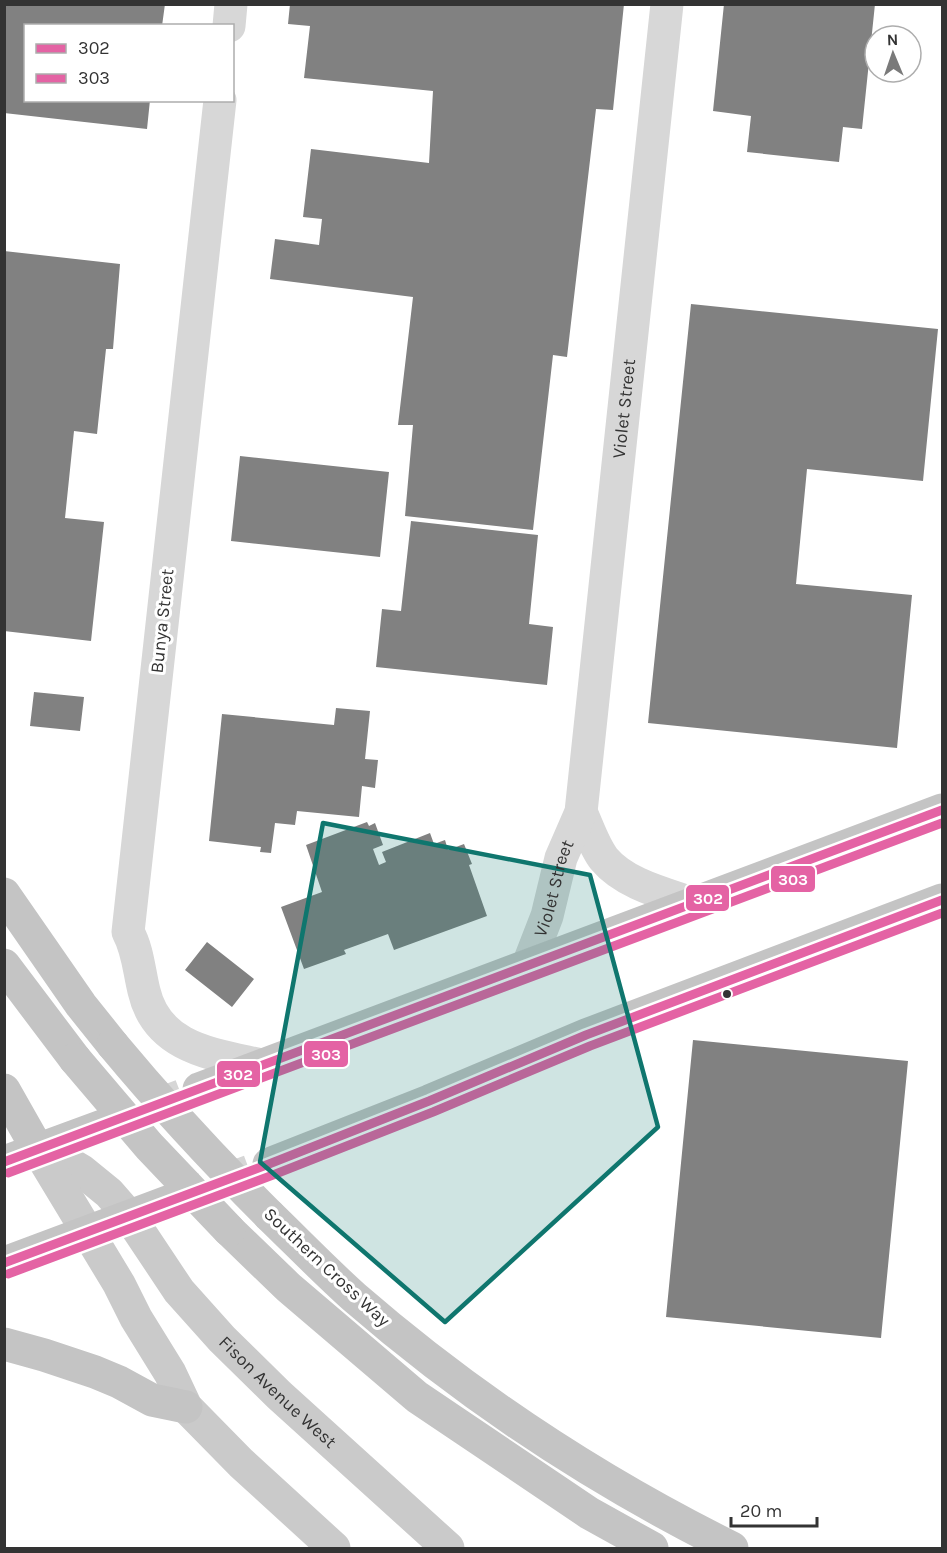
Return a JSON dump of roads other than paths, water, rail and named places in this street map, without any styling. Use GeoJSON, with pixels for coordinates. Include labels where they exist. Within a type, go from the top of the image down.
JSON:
{"type":"FeatureCollection","features":[{"type":"Feature","properties":{"kind":"highway"},"geometry":{"type":"LineString","coordinates":[[199,1089],[942,810]]}},
{"type":"Feature","properties":{"kind":"highway","name":"Southern Cross Way"},"geometry":{"type":"LineString","coordinates":[[4,894],[81,1005],[156,1096],[215,1161],[354,1296],[432,1360],[522,1425],[619,1488],[732,1548]]}},
{"type":"Feature","properties":{"kind":"highway"},"geometry":{"type":"LineString","coordinates":[[269,1164],[429,1101],[586,1035],[942,900]]}},
{"type":"Feature","properties":{"kind":"highway","name":"Southern Cross Way"},"geometry":{"type":"LineString","coordinates":[[4,965],[75,1059],[149,1146],[229,1230],[312,1309],[417,1397],[589,1513],[651,1548]]}},
{"type":"Feature","properties":{"kind":"highway"},"geometry":{"type":"LineString","coordinates":[[4,1090],[41,1149]]}},
{"type":"Feature","properties":{"kind":"highway"},"geometry":{"type":"LineString","coordinates":[[4,1162],[105,1125]]}},
{"type":"Feature","properties":{"kind":"highway"},"geometry":{"type":"LineString","coordinates":[[4,1263],[173,1200]]}},
{"type":"Feature","properties":{"kind":"highway"},"geometry":{"type":"LineString","coordinates":[[4,1344],[44,1354],[95,1372],[152,1400],[186,1407]]}},
{"type":"Feature","properties":{"kind":"main road","name":"Fison Avenue West"},"geometry":{"type":"LineString","coordinates":[[41,1149],[92,1179],[109,1193],[129,1216],[172,1282],[222,1339],[279,1395],[448,1548]]}},
{"type":"Feature","properties":{"kind":"main road"},"geometry":{"type":"LineString","coordinates":[[41,1149],[87,1233],[170,1374],[186,1407],[241,1463],[334,1548]]}},
{"type":"Feature","properties":{"kind":"street"},"geometry":{"type":"LineString","coordinates":[[229,24],[231,4]]}},
{"type":"Feature","properties":{"kind":"street","name":"Violet Street"},"geometry":{"type":"LineString","coordinates":[[528,965],[547,916],[561,858],[580,813],[667,4]]}},
{"type":"Feature","properties":{"kind":"street","name":"Bunya Street"},"geometry":{"type":"LineString","coordinates":[[220,102],[128,932],[134,944],[146,1000],[154,1017],[165,1031],[180,1041],[199,1049],[261,1065]]}},
{"type":"Feature","properties":{"kind":"street","name":"Violet Street"},"geometry":{"type":"LineString","coordinates":[[580,813],[598,850],[615,869],[651,889],[693,903]]}},
{"type":"Feature","properties":{"kind":"tunnel"},"geometry":{"type":"LineString","coordinates":[[105,1125],[199,1089]]}},
{"type":"Feature","properties":{"kind":"tunnel"},"geometry":{"type":"LineString","coordinates":[[173,1200],[269,1164]]}}]}
